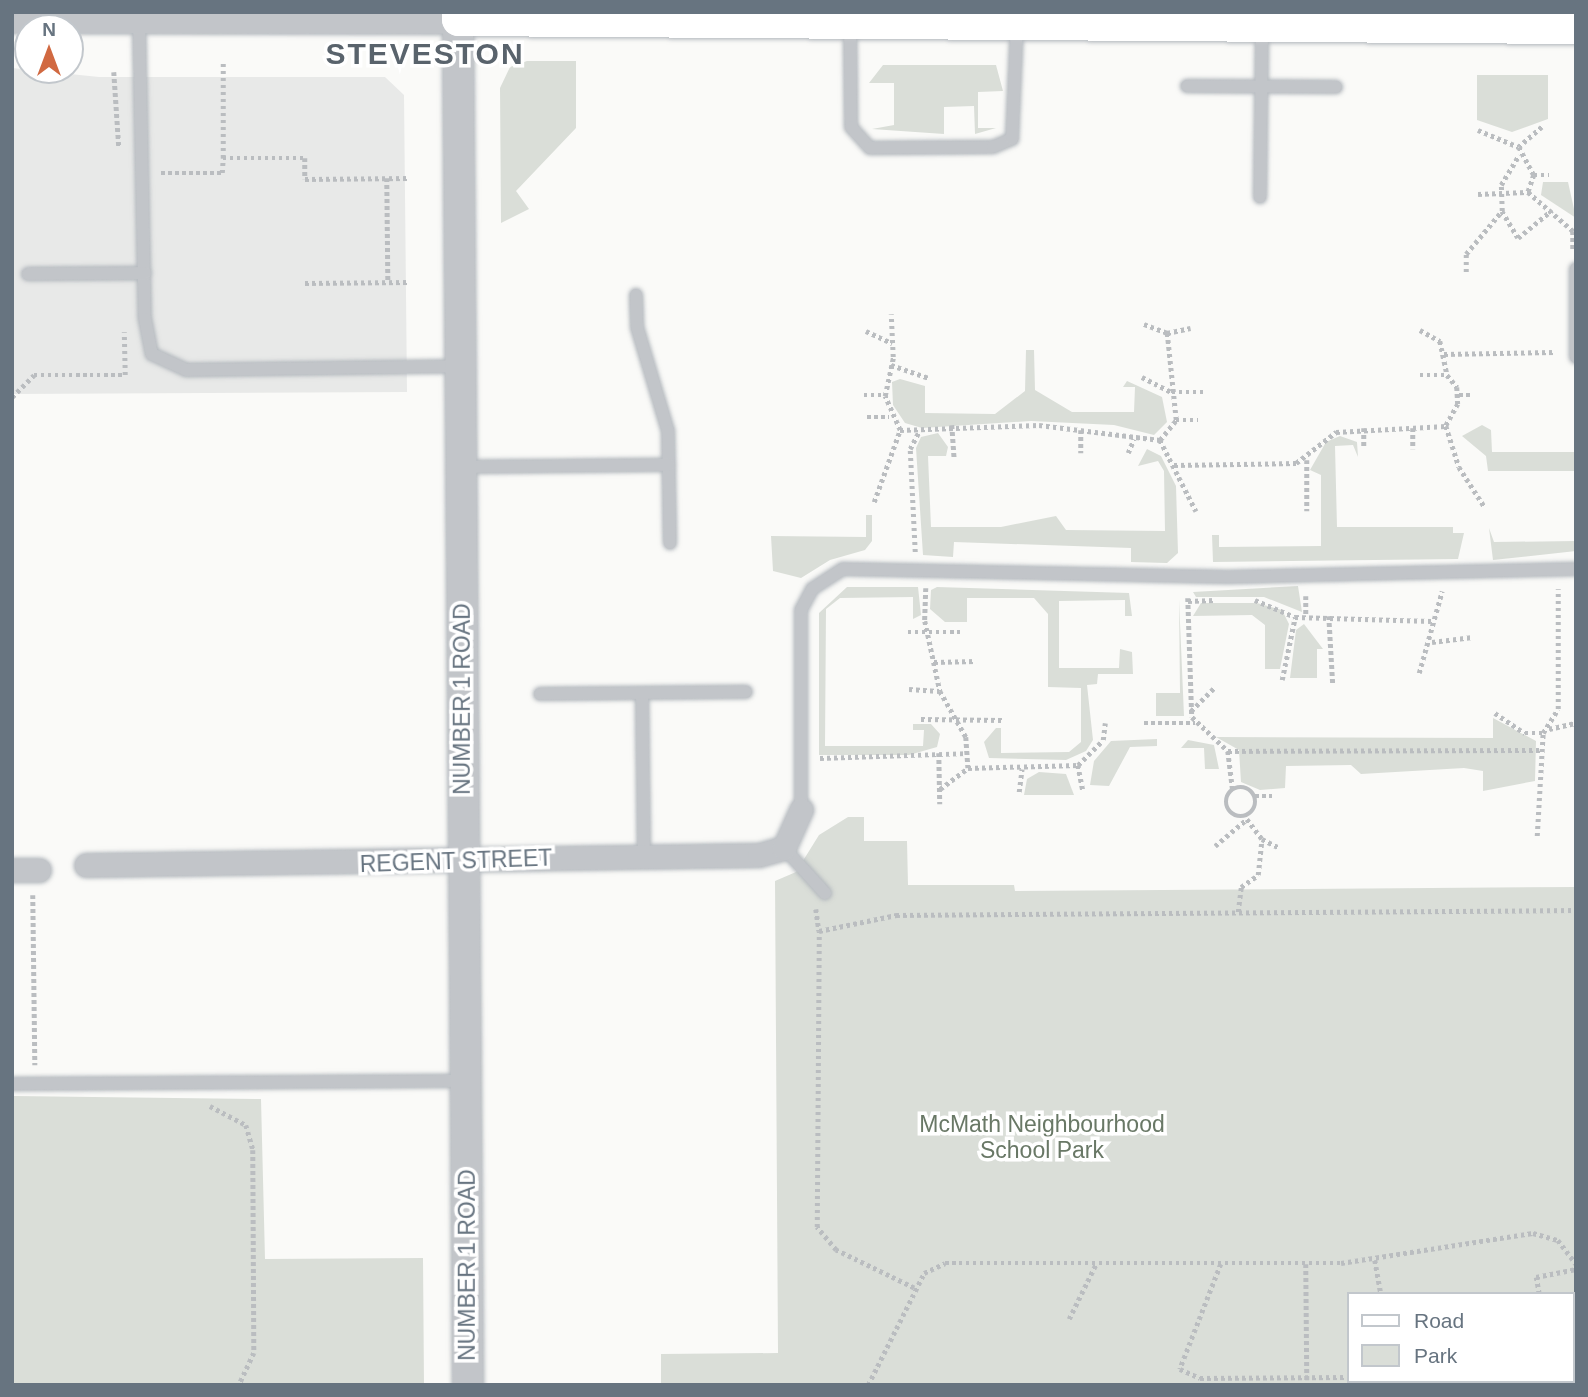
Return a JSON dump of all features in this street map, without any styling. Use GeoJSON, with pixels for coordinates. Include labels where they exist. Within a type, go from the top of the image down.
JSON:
{"type":"FeatureCollection","features":[{"type":"Feature","properties":{"kind":"main road"},"geometry":{"type":"LineString","coordinates":[[458,16],[850,20],[1017,26],[1262,26],[1416,19],[1576,27]]}},
{"type":"Feature","properties":{"kind":"street"},"geometry":{"type":"LineString","coordinates":[[12,18],[139,20],[190,16],[458,16]]}},
{"type":"Feature","properties":{"kind":"street","name":"NUMBER 1 ROAD"},"geometry":{"type":"LineString","coordinates":[[458,16],[468,1385]]}},
{"type":"Feature","properties":{"kind":"street"},"geometry":{"type":"LineString","coordinates":[[784,848],[801,810]]}},
{"type":"Feature","properties":{"kind":"street","name":"REGENT STREET"},"geometry":{"type":"LineString","coordinates":[[86,866],[759,855],[784,848]]}},
{"type":"Feature","properties":{"kind":"lane"},"geometry":{"type":"LineString","coordinates":[[139,20],[147,346],[174,368],[460,366]]}},
{"type":"Feature","properties":{"kind":"lane"},"geometry":{"type":"LineString","coordinates":[[850,20],[851,127],[870,148],[993,147],[1012,139],[1017,26]]}},
{"type":"Feature","properties":{"kind":"lane"},"geometry":{"type":"LineString","coordinates":[[1260,197],[1262,26]]}},
{"type":"Feature","properties":{"kind":"lane"},"geometry":{"type":"LineString","coordinates":[[1187,86],[1336,87]]}},
{"type":"Feature","properties":{"kind":"lane"},"geometry":{"type":"LineString","coordinates":[[1574,269],[1574,354]]}},
{"type":"Feature","properties":{"kind":"lane"},"geometry":{"type":"LineString","coordinates":[[28,274],[145,273]]}},
{"type":"Feature","properties":{"kind":"lane"},"geometry":{"type":"LineString","coordinates":[[636,295],[637,327],[668,431],[670,543]]}},
{"type":"Feature","properties":{"kind":"lane"},"geometry":{"type":"LineString","coordinates":[[461,467],[668,465]]}},
{"type":"Feature","properties":{"kind":"lane"},"geometry":{"type":"LineString","coordinates":[[801,810],[805,599],[843,569],[916,568],[1177,576],[1576,569]]}},
{"type":"Feature","properties":{"kind":"lane"},"geometry":{"type":"LineString","coordinates":[[540,694],[746,692]]}},
{"type":"Feature","properties":{"kind":"lane"},"geometry":{"type":"LineString","coordinates":[[642,693],[644,856]]}},
{"type":"Feature","properties":{"kind":"lane"},"geometry":{"type":"LineString","coordinates":[[784,848],[825,893]]}},
{"type":"Feature","properties":{"kind":"lane"},"geometry":{"type":"LineString","coordinates":[[12,1084],[466,1081]]}},
{"type":"Feature","properties":{"kind":"path"},"geometry":{"type":"LineString","coordinates":[[143,173],[222,173],[223,63]]}},
{"type":"Feature","properties":{"kind":"path"},"geometry":{"type":"LineString","coordinates":[[1542,127],[1519,147],[1519,154],[1499,194],[1502,211],[1518,238],[1552,210]]}},
{"type":"Feature","properties":{"kind":"path"},"geometry":{"type":"LineString","coordinates":[[1478,130],[1519,147]]}},
{"type":"Feature","properties":{"kind":"path"},"geometry":{"type":"LineString","coordinates":[[1519,154],[1534,175]]}},
{"type":"Feature","properties":{"kind":"path"},"geometry":{"type":"LineString","coordinates":[[223,158],[306,158],[306,179],[410,178]]}},
{"type":"Feature","properties":{"kind":"path"},"geometry":{"type":"LineString","coordinates":[[1534,175],[1549,175]]}},
{"type":"Feature","properties":{"kind":"path"},"geometry":{"type":"LineString","coordinates":[[1528,192],[1534,175]]}},
{"type":"Feature","properties":{"kind":"path"},"geometry":{"type":"LineString","coordinates":[[387,178],[388,282]]}},
{"type":"Feature","properties":{"kind":"path"},"geometry":{"type":"LineString","coordinates":[[1478,194],[1528,192],[1552,210],[1573,231],[1574,269]]}},
{"type":"Feature","properties":{"kind":"path"},"geometry":{"type":"LineString","coordinates":[[1466,272],[1466,254],[1502,211]]}},
{"type":"Feature","properties":{"kind":"path"},"geometry":{"type":"LineString","coordinates":[[305,283],[410,282]]}},
{"type":"Feature","properties":{"kind":"path"},"geometry":{"type":"LineString","coordinates":[[891,314],[893,343],[884,394],[889,417],[900,430],[918,433],[952,425],[1081,430],[1134,439],[1160,440]]}},
{"type":"Feature","properties":{"kind":"path"},"geometry":{"type":"LineString","coordinates":[[1144,324],[1167,332],[1190,328]]}},
{"type":"Feature","properties":{"kind":"path"},"geometry":{"type":"LineString","coordinates":[[1420,330],[1433,334],[1444,354],[1447,375],[1459,395]]}},
{"type":"Feature","properties":{"kind":"path"},"geometry":{"type":"LineString","coordinates":[[866,331],[893,343]]}},
{"type":"Feature","properties":{"kind":"path"},"geometry":{"type":"LineString","coordinates":[[1160,440],[1176,420],[1167,332]]}},
{"type":"Feature","properties":{"kind":"path"},"geometry":{"type":"LineString","coordinates":[[1444,354],[1574,354]]}},
{"type":"Feature","properties":{"kind":"path"},"geometry":{"type":"LineString","coordinates":[[891,365],[928,378]]}},
{"type":"Feature","properties":{"kind":"path"},"geometry":{"type":"LineString","coordinates":[[12,397],[34,375]]}},
{"type":"Feature","properties":{"kind":"path"},"geometry":{"type":"LineString","coordinates":[[1420,375],[1447,375]]}},
{"type":"Feature","properties":{"kind":"path"},"geometry":{"type":"LineString","coordinates":[[1142,377],[1172,392],[1204,392]]}},
{"type":"Feature","properties":{"kind":"path"},"geometry":{"type":"LineString","coordinates":[[864,394],[884,394]]}},
{"type":"Feature","properties":{"kind":"path"},"geometry":{"type":"LineString","coordinates":[[1459,395],[1473,395]]}},
{"type":"Feature","properties":{"kind":"path"},"geometry":{"type":"LineString","coordinates":[[1459,395],[1446,426],[1459,467],[1484,506]]}},
{"type":"Feature","properties":{"kind":"path"},"geometry":{"type":"LineString","coordinates":[[867,417],[889,417]]}},
{"type":"Feature","properties":{"kind":"path"},"geometry":{"type":"LineString","coordinates":[[1176,420],[1198,420]]}},
{"type":"Feature","properties":{"kind":"path"},"geometry":{"type":"LineString","coordinates":[[952,425],[954,457]]}},
{"type":"Feature","properties":{"kind":"path"},"geometry":{"type":"LineString","coordinates":[[1307,511],[1307,460],[1328,435],[1364,428],[1446,426]]}},
{"type":"Feature","properties":{"kind":"path"},"geometry":{"type":"LineString","coordinates":[[1364,428],[1364,446]]}},
{"type":"Feature","properties":{"kind":"path"},"geometry":{"type":"LineString","coordinates":[[1413,428],[1413,449]]}},
{"type":"Feature","properties":{"kind":"path"},"geometry":{"type":"LineString","coordinates":[[874,502],[900,430]]}},
{"type":"Feature","properties":{"kind":"path"},"geometry":{"type":"LineString","coordinates":[[1081,430],[1081,453]]}},
{"type":"Feature","properties":{"kind":"path"},"geometry":{"type":"LineString","coordinates":[[916,568],[910,449],[918,433]]}},
{"type":"Feature","properties":{"kind":"path"},"geometry":{"type":"LineString","coordinates":[[1128,453],[1134,439]]}},
{"type":"Feature","properties":{"kind":"path"},"geometry":{"type":"LineString","coordinates":[[1160,440],[1196,511]]}},
{"type":"Feature","properties":{"kind":"path"},"geometry":{"type":"LineString","coordinates":[[1174,465],[1307,460]]}},
{"type":"Feature","properties":{"kind":"path"},"geometry":{"type":"LineString","coordinates":[[926,584],[928,632],[940,691],[956,720],[967,753],[968,768]]}},
{"type":"Feature","properties":{"kind":"path"},"geometry":{"type":"LineString","coordinates":[[1419,673],[1432,642],[1431,621],[1443,588]]}},
{"type":"Feature","properties":{"kind":"path"},"geometry":{"type":"LineString","coordinates":[[1537,836],[1546,731],[1558,709],[1558,588]]}},
{"type":"Feature","properties":{"kind":"path"},"geometry":{"type":"LineString","coordinates":[[1188,593],[1191,711],[1195,723],[1228,751],[1543,750]]}},
{"type":"Feature","properties":{"kind":"path"},"geometry":{"type":"LineString","coordinates":[[1251,599],[1273,602],[1294,617],[1431,621]]}},
{"type":"Feature","properties":{"kind":"path"},"geometry":{"type":"LineString","coordinates":[[1188,601],[1226,600]]}},
{"type":"Feature","properties":{"kind":"path"},"geometry":{"type":"LineString","coordinates":[[1329,616],[1333,685]]}},
{"type":"Feature","properties":{"kind":"path"},"geometry":{"type":"LineString","coordinates":[[1282,680],[1294,617]]}},
{"type":"Feature","properties":{"kind":"path"},"geometry":{"type":"LineString","coordinates":[[908,632],[960,632]]}},
{"type":"Feature","properties":{"kind":"path"},"geometry":{"type":"LineString","coordinates":[[1432,642],[1473,636]]}},
{"type":"Feature","properties":{"kind":"path"},"geometry":{"type":"LineString","coordinates":[[934,662],[976,661]]}},
{"type":"Feature","properties":{"kind":"path"},"geometry":{"type":"LineString","coordinates":[[1191,711],[1214,688]]}},
{"type":"Feature","properties":{"kind":"path"},"geometry":{"type":"LineString","coordinates":[[909,689],[940,691]]}},
{"type":"Feature","properties":{"kind":"path"},"geometry":{"type":"LineString","coordinates":[[1495,713],[1525,733],[1576,723]]}},
{"type":"Feature","properties":{"kind":"path"},"geometry":{"type":"LineString","coordinates":[[921,719],[1002,720]]}},
{"type":"Feature","properties":{"kind":"path"},"geometry":{"type":"LineString","coordinates":[[940,789],[968,768],[1022,769],[1078,765],[1103,740],[1105,723]]}},
{"type":"Feature","properties":{"kind":"path"},"geometry":{"type":"LineString","coordinates":[[1144,723],[1195,723]]}},
{"type":"Feature","properties":{"kind":"path"},"geometry":{"type":"LineString","coordinates":[[1228,751],[1233,789],[1227,804],[1247,819],[1262,839],[1280,848]]}},
{"type":"Feature","properties":{"kind":"path"},"geometry":{"type":"LineString","coordinates":[[939,753],[940,804]]}},
{"type":"Feature","properties":{"kind":"path"},"geometry":{"type":"LineString","coordinates":[[816,758],[967,753]]}},
{"type":"Feature","properties":{"kind":"path"},"geometry":{"type":"LineString","coordinates":[[1078,765],[1083,790]]}},
{"type":"Feature","properties":{"kind":"path"},"geometry":{"type":"LineString","coordinates":[[1018,792],[1022,769]]}},
{"type":"Feature","properties":{"kind":"path"},"geometry":{"type":"LineString","coordinates":[[1233,789],[1247,788],[1255,796],[1276,796]]}},
{"type":"Feature","properties":{"kind":"path"},"geometry":{"type":"LineString","coordinates":[[1215,846],[1247,819],[1255,796]]}},
{"type":"Feature","properties":{"kind":"path"},"geometry":{"type":"LineString","coordinates":[[1238,912],[1241,887],[1258,875],[1262,839]]}},
{"type":"Feature","properties":{"kind":"path"},"geometry":{"type":"LineString","coordinates":[[28,870],[35,1084]]}},
{"type":"Feature","properties":{"kind":"path"},"geometry":{"type":"LineString","coordinates":[[819,931],[896,915],[1576,910]]}},
{"type":"Feature","properties":{"kind":"path"},"geometry":{"type":"LineString","coordinates":[[814,912],[819,931],[817,1227],[836,1250],[914,1288]]}},
{"type":"Feature","properties":{"kind":"path"},"geometry":{"type":"LineString","coordinates":[[200,1105],[236,1115],[252,1137],[254,1353],[239,1385]]}},
{"type":"Feature","properties":{"kind":"path"},"geometry":{"type":"LineString","coordinates":[[868,1385],[914,1288],[924,1273],[946,1263],[1306,1264],[1375,1261],[1533,1233],[1558,1240],[1576,1266],[1536,1277],[1539,1292]]}},
{"type":"Feature","properties":{"kind":"path"},"geometry":{"type":"LineString","coordinates":[[1375,1261],[1381,1292]]}},
{"type":"Feature","properties":{"kind":"path"},"geometry":{"type":"LineString","coordinates":[[1069,1319],[1096,1264]]}},
{"type":"Feature","properties":{"kind":"path"},"geometry":{"type":"LineString","coordinates":[[1221,1264],[1180,1369],[1200,1378],[1346,1377]]}},
{"type":"Feature","properties":{"kind":"path"},"geometry":{"type":"LineString","coordinates":[[1306,1264],[1307,1385]]}},
{"type":"Feature","properties":{"kind":"shaded area"},"geometry":{"type":"Polygon","coordinates":[[[12,68],[14,84],[84,84],[84,75],[385,77],[404,95],[407,392],[12,394],[12,68]]]}},
{"type":"Feature","properties":{"kind":"green space"},"geometry":{"type":"Polygon","coordinates":[[[527,61],[576,61],[576,128],[516,191],[529,209],[501,223],[500,88],[510,67],[527,61]]]}},
{"type":"Feature","properties":{"kind":"green space"},"geometry":{"type":"Polygon","coordinates":[[[883,65],[996,65],[1003,91],[978,92],[978,128],[996,128],[975,134],[974,106],[944,107],[944,134],[872,129],[894,125],[894,83],[869,83],[883,65]]]}},
{"type":"Feature","properties":{"kind":"green space"},"geometry":{"type":"Polygon","coordinates":[[[1477,75],[1548,75],[1548,119],[1512,132],[1477,120],[1477,75]]]}},
{"type":"Feature","properties":{"kind":"green space"},"geometry":{"type":"Polygon","coordinates":[[[1543,182],[1568,182],[1576,218],[1541,195],[1543,182]]]}},
{"type":"Feature","properties":{"kind":"green space"},"geometry":{"type":"Polygon","coordinates":[[[1026,350],[1034,350],[1035,390],[1072,412],[1134,412],[1135,387],[1123,387],[1127,381],[1162,397],[1167,422],[1154,435],[1114,425],[1031,421],[922,428],[905,423],[893,405],[892,382],[900,379],[925,386],[925,413],[995,414],[1025,391],[1026,350]]]}},
{"type":"Feature","properties":{"kind":"green space"},"geometry":{"type":"Polygon","coordinates":[[[1482,425],[1491,430],[1492,452],[1576,452],[1576,471],[1488,471],[1486,456],[1462,436],[1482,425]]]}},
{"type":"Feature","properties":{"kind":"green space"},"geometry":{"type":"Polygon","coordinates":[[[938,433],[948,447],[946,456],[928,456],[931,527],[1001,527],[1056,516],[1066,530],[1165,531],[1164,471],[1158,461],[1138,466],[1147,449],[1161,456],[1176,486],[1178,553],[1167,563],[1131,562],[1131,548],[954,542],[953,557],[923,555],[916,448],[921,437],[938,433]]]}},
{"type":"Feature","properties":{"kind":"green space"},"geometry":{"type":"Polygon","coordinates":[[[1340,436],[1357,442],[1358,457],[1353,445],[1335,446],[1337,527],[1453,527],[1453,533],[1464,533],[1458,559],[1213,562],[1212,535],[1219,535],[1219,547],[1321,546],[1321,475],[1310,470],[1326,442],[1340,436]]]}},
{"type":"Feature","properties":{"kind":"green space"},"geometry":{"type":"Polygon","coordinates":[[[866,515],[872,515],[872,541],[865,550],[830,560],[801,578],[773,571],[771,536],[866,537],[866,515]]]}},
{"type":"Feature","properties":{"kind":"green space"},"geometry":{"type":"Polygon","coordinates":[[[1489,528],[1494,542],[1576,541],[1576,551],[1493,560],[1489,528]]]}},
{"type":"Feature","properties":{"kind":"green space"},"geometry":{"type":"Polygon","coordinates":[[[1298,586],[1302,612],[1264,597],[1196,597],[1193,592],[1298,586]]]}},
{"type":"Feature","properties":{"kind":"green space"},"geometry":{"type":"Polygon","coordinates":[[[847,587],[918,587],[921,615],[913,619],[913,597],[840,598],[826,609],[825,746],[923,746],[924,730],[913,730],[913,724],[931,724],[940,734],[937,747],[909,755],[819,755],[819,613],[847,587]]]}},
{"type":"Feature","properties":{"kind":"green space"},"geometry":{"type":"Polygon","coordinates":[[[937,587],[1129,593],[1132,616],[1125,616],[1125,600],[1059,601],[1059,668],[1119,668],[1120,649],[1132,652],[1133,674],[1098,674],[1097,684],[1087,685],[1093,740],[1086,751],[1066,760],[989,758],[984,742],[996,728],[1001,728],[1001,753],[1069,752],[1081,742],[1081,688],[1048,687],[1048,614],[1034,598],[967,598],[967,622],[945,622],[930,609],[931,590],[937,587]]]}},
{"type":"Feature","properties":{"kind":"green space"},"geometry":{"type":"Polygon","coordinates":[[[1179,599],[1184,716],[1156,716],[1156,693],[1180,693],[1179,599]]]}},
{"type":"Feature","properties":{"kind":"green space"},"geometry":{"type":"Polygon","coordinates":[[[1201,603],[1257,603],[1282,610],[1289,624],[1280,669],[1265,669],[1265,625],[1252,615],[1193,616],[1201,603]]]}},
{"type":"Feature","properties":{"kind":"green space"},"geometry":{"type":"Polygon","coordinates":[[[1304,624],[1323,649],[1317,649],[1317,678],[1290,678],[1296,630],[1304,624]]]}},
{"type":"Feature","properties":{"kind":"green space"},"geometry":{"type":"Polygon","coordinates":[[[1493,718],[1536,741],[1535,781],[1483,791],[1483,771],[1464,768],[1361,774],[1351,765],[1286,766],[1285,788],[1260,790],[1241,782],[1239,750],[1216,737],[1493,738],[1493,718]]]}},
{"type":"Feature","properties":{"kind":"green space"},"geometry":{"type":"Polygon","coordinates":[[[1157,739],[1157,746],[1130,747],[1109,786],[1090,785],[1094,761],[1111,741],[1157,739]]]}},
{"type":"Feature","properties":{"kind":"green space"},"geometry":{"type":"Polygon","coordinates":[[[1188,740],[1214,745],[1219,769],[1205,769],[1204,748],[1181,748],[1188,740]]]}},
{"type":"Feature","properties":{"kind":"green space"},"geometry":{"type":"Polygon","coordinates":[[[1039,772],[1066,774],[1074,795],[1024,795],[1027,779],[1039,772]]]}},
{"type":"Feature","properties":{"kind":"green space","name":"McMath Neighbourhood School Park"},"geometry":{"type":"Polygon","coordinates":[[[848,817],[864,817],[864,841],[907,841],[908,885],[1014,885],[1015,891],[1576,887],[1576,1385],[661,1385],[661,1354],[778,1353],[775,881],[796,872],[819,835],[848,817]]]}},
{"type":"Feature","properties":{"kind":"green space"},"geometry":{"type":"Polygon","coordinates":[[[12,1096],[261,1099],[265,1259],[423,1258],[424,1385],[12,1385],[12,1096]]]}},
{"type":"Feature","properties":{"kind":"district","name":"STEVESTON"},"geometry":{"type":"Point","coordinates":[425,54]}}]}
